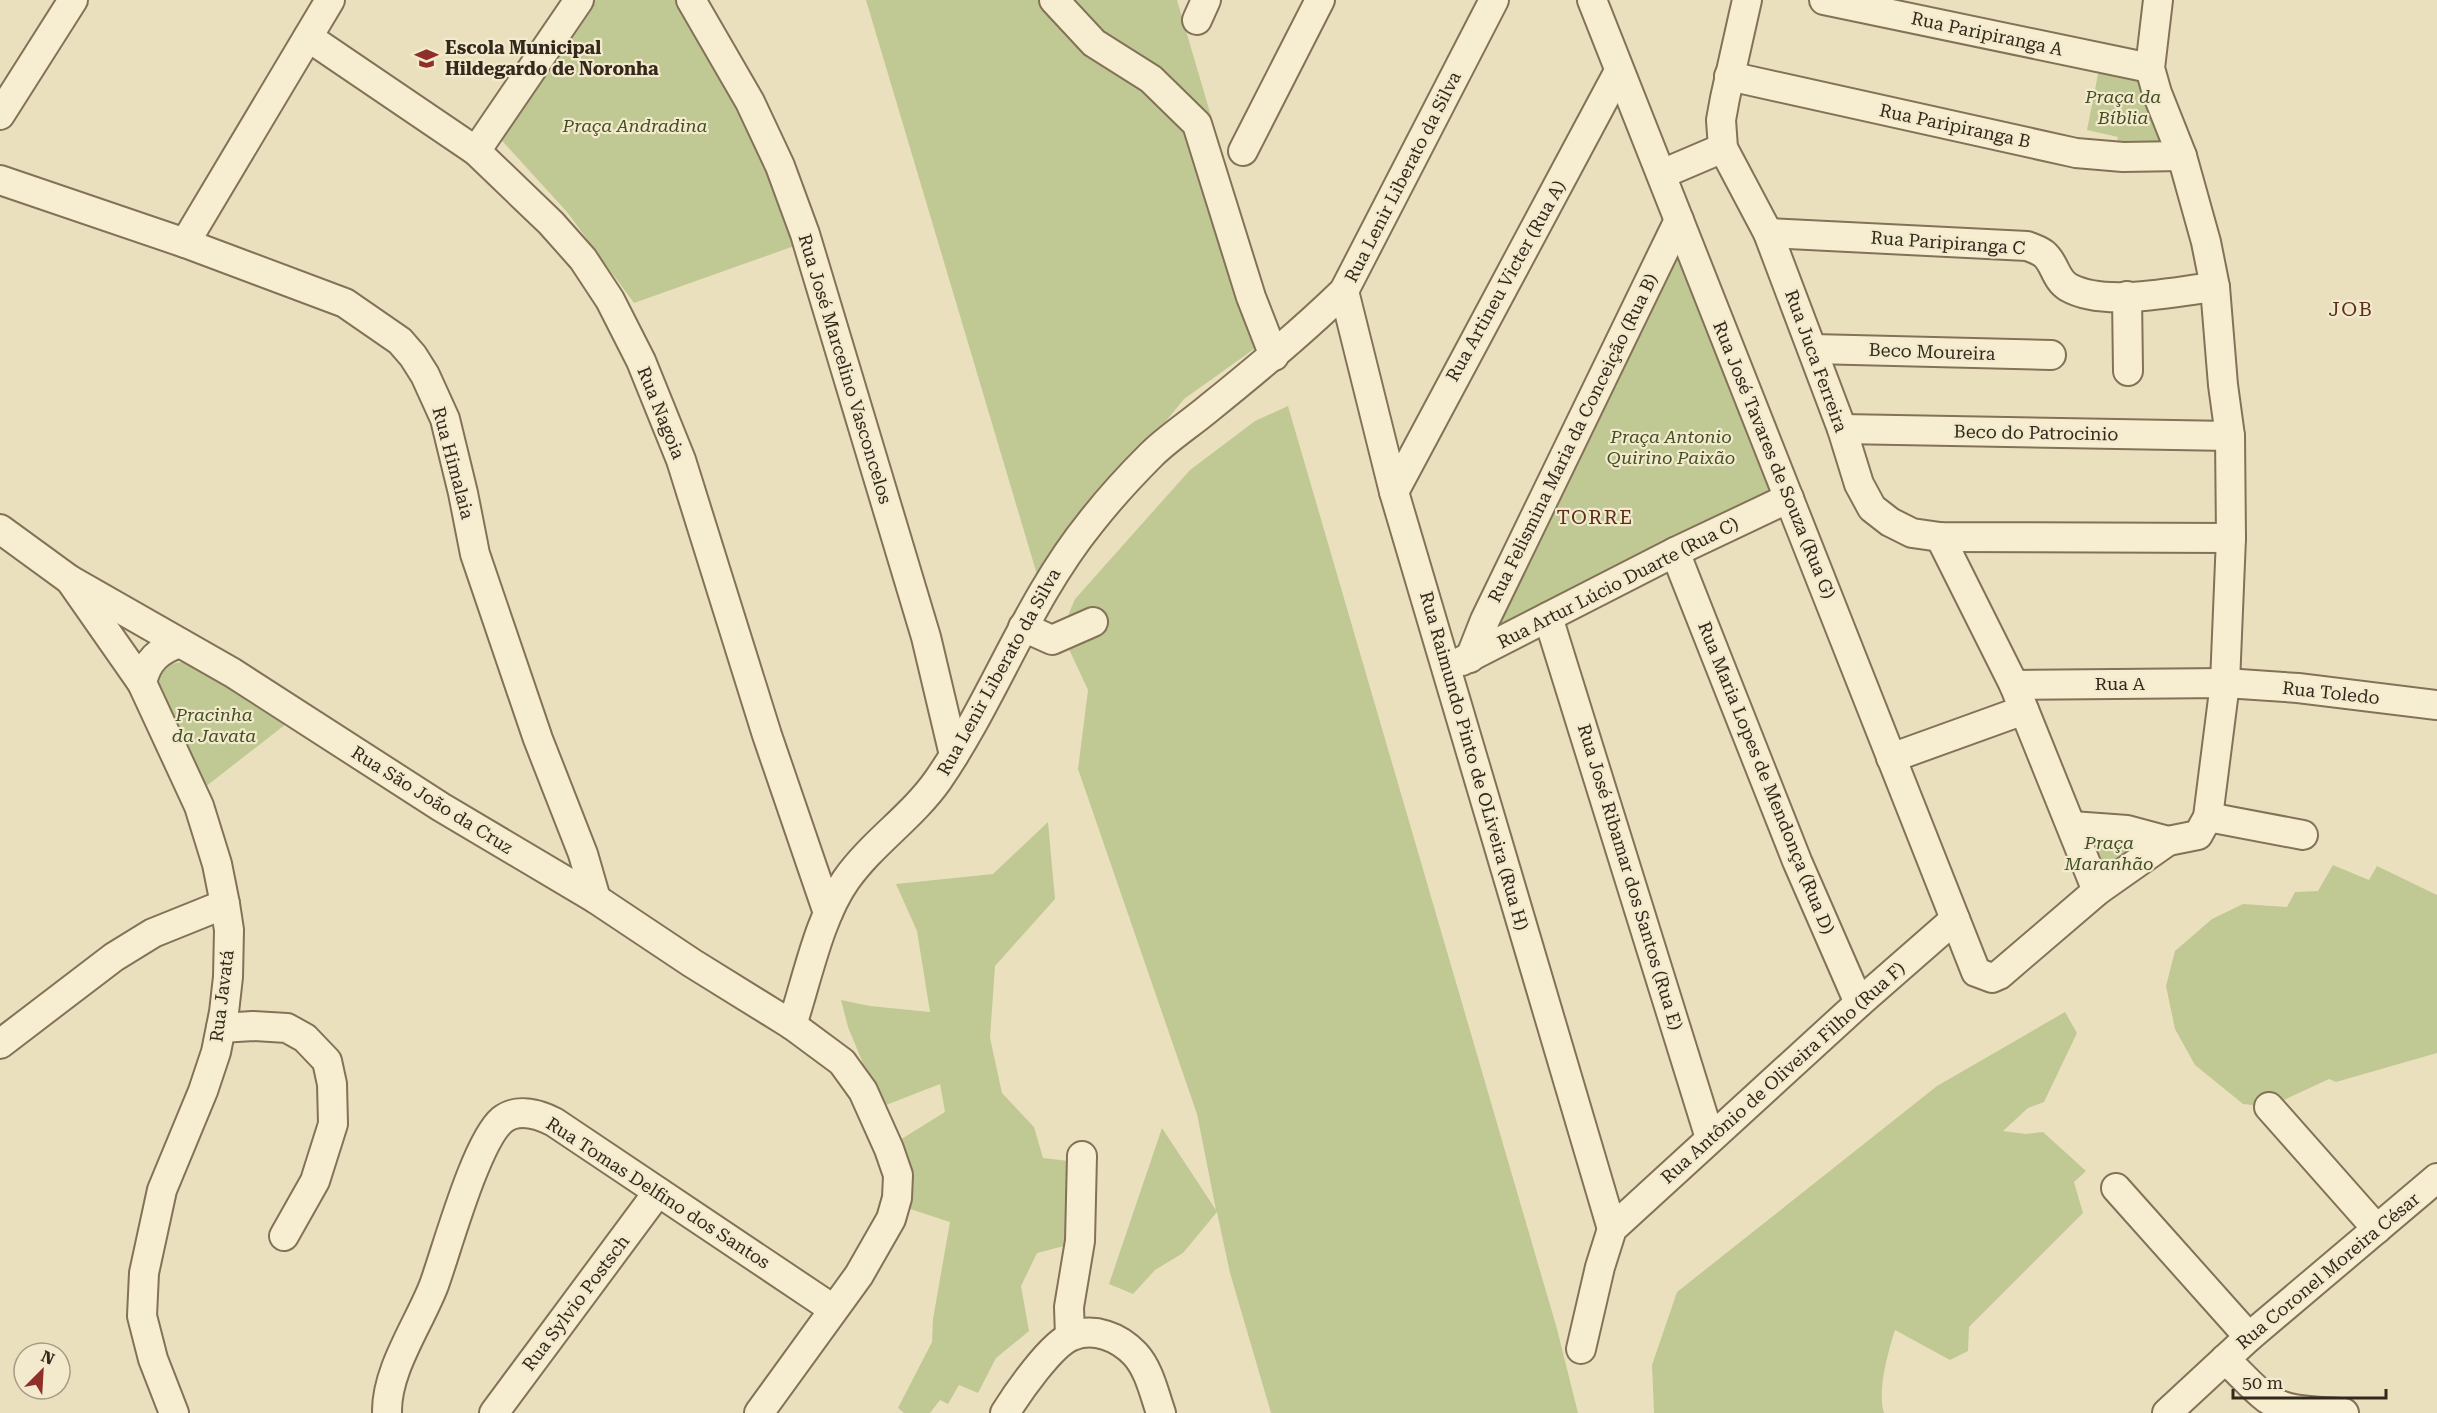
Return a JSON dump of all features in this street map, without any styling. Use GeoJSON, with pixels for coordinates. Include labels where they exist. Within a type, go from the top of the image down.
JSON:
{"type":"FeatureCollection","features":[{"type":"Feature","properties":{"kind":"street"},"geometry":{"type":"LineString","coordinates":[[0,116],[73,0]]}},
{"type":"Feature","properties":{"kind":"street"},"geometry":{"type":"LineString","coordinates":[[185,243],[330,0]]}},
{"type":"Feature","properties":{"kind":"street"},"geometry":{"type":"LineString","coordinates":[[476,151],[579,0]]}},
{"type":"Feature","properties":{"kind":"street","name":"Rua José Marcelino Vasconcelos"},"geometry":{"type":"LineString","coordinates":[[692,0],[750,102],[780,166],[805,234],[926,637],[954,754]]}},
{"type":"Feature","properties":{"kind":"street"},"geometry":{"type":"LineString","coordinates":[[1054,0],[1095,43],[1151,78],[1197,124],[1251,297],[1274,356]]}},
{"type":"Feature","properties":{"kind":"street"},"geometry":{"type":"LineString","coordinates":[[1243,151],[1320,0]]}},
{"type":"Feature","properties":{"kind":"street","name":"Rua Lenir Liberato da Silva"},"geometry":{"type":"LineString","coordinates":[[792,1025],[828,913],[846,880],[937,782],[988,699],[1023,627],[1058,565],[1092,521],[1151,454],[1274,356],[1344,291],[1494,0]]}},
{"type":"Feature","properties":{"kind":"street","name":"Rua José Tavares de Souza (Rua G)"},"geometry":{"type":"LineString","coordinates":[[1593,0],[1619,71],[1662,174],[1976,972],[1992,978],[2006,971],[2097,891]]}},
{"type":"Feature","properties":{"kind":"street"},"geometry":{"type":"LineString","coordinates":[[1662,174],[1723,148],[1721,120],[1747,0]]}},
{"type":"Feature","properties":{"kind":"street","name":"Rua Paripiranga A"},"geometry":{"type":"LineString","coordinates":[[1824,0],[2150,68]]}},
{"type":"Feature","properties":{"kind":"street"},"geometry":{"type":"LineString","coordinates":[[1940,537],[2019,697],[2097,891],[2177,840],[2198,835],[2208,817],[2225,683],[2231,538],[2230,436],[2223,385],[2216,287],[2182,156],[2157,93],[2150,68],[2158,0]]}},
{"type":"Feature","properties":{"kind":"street","name":"Rua Nagoia"},"geometry":{"type":"LineString","coordinates":[[308,37],[476,151],[529,201],[583,259],[610,300],[641,360],[681,460],[767,735],[828,913]]}},
{"type":"Feature","properties":{"kind":"street","name":"Rua Artineu Victer (Rua A)"},"geometry":{"type":"LineString","coordinates":[[1394,492],[1478,331],[1544,215],[1619,71]]}},
{"type":"Feature","properties":{"kind":"street","name":"Rua Paripiranga B"},"geometry":{"type":"LineString","coordinates":[[1730,76],[2076,153],[2123,157],[2182,156]]}},
{"type":"Feature","properties":{"kind":"street","name":"Rua Juca Ferreira"},"geometry":{"type":"LineString","coordinates":[[1723,148],[1768,233],[1813,349],[1859,484],[1872,508],[1890,522],[1912,533],[1940,537],[2231,538]]}},
{"type":"Feature","properties":{"kind":"street","name":"Rua Himalaia"},"geometry":{"type":"LineString","coordinates":[[0,180],[185,243],[345,303],[400,341],[425,375],[445,419],[475,554],[538,739],[583,855],[596,899]]}},
{"type":"Feature","properties":{"kind":"street","name":"Rua Felismina Maria da Conceição (Rua B)"},"geometry":{"type":"LineString","coordinates":[[1458,663],[1485,620],[1679,220]]}},
{"type":"Feature","properties":{"kind":"street","name":"Rua Paripiranga C"},"geometry":{"type":"LineString","coordinates":[[1768,233],[2027,246],[2042,252],[2049,259],[2059,279],[2078,292],[2093,296],[2127,296],[2216,287]]}},
{"type":"Feature","properties":{"kind":"street","name":"Rua Raimundo Pinto de OLiveira (Rua H)"},"geometry":{"type":"LineString","coordinates":[[1344,291],[1394,492],[1458,663],[1612,1229]]}},
{"type":"Feature","properties":{"kind":"street"},"geometry":{"type":"LineString","coordinates":[[2127,296],[2128,370]]}},
{"type":"Feature","properties":{"kind":"street","name":"Beco Moureira"},"geometry":{"type":"LineString","coordinates":[[1813,349],[2051,355]]}},
{"type":"Feature","properties":{"kind":"street","name":"Beco do Patrocinio"},"geometry":{"type":"LineString","coordinates":[[1842,429],[2230,436]]}},
{"type":"Feature","properties":{"kind":"street","name":"Rua Artur Lúcio Duarte (Rua C)"},"geometry":{"type":"LineString","coordinates":[[1458,663],[1675,552],[1789,498]]}},
{"type":"Feature","properties":{"kind":"street","name":"Rua Javatá"},"geometry":{"type":"LineString","coordinates":[[0,529],[70,580],[142,682],[199,806],[217,864],[225,904],[229,930],[228,977],[221,1028],[203,1091],[162,1190],[144,1273],[142,1316],[153,1359],[174,1413]]}},
{"type":"Feature","properties":{"kind":"street","name":"Rua Maria Lopes de Mendonça (Rua D)"},"geometry":{"type":"LineString","coordinates":[[1675,552],[1797,861],[1859,1003]]}},
{"type":"Feature","properties":{"kind":"street","name":"Rua São João da Cruz"},"geometry":{"type":"LineString","coordinates":[[70,580],[233,673],[441,807],[596,899],[692,963],[792,1025]]}},
{"type":"Feature","properties":{"kind":"street","name":"Rua José Ribamar dos Santos (Rua E)"},"geometry":{"type":"LineString","coordinates":[[1548,617],[1710,1138]]}},
{"type":"Feature","properties":{"kind":"street"},"geometry":{"type":"LineString","coordinates":[[1023,627],[1052,640],[1093,622]]}},
{"type":"Feature","properties":{"kind":"street"},"geometry":{"type":"LineString","coordinates":[[142,682],[145,670],[153,658],[164,648],[180,643]]}},
{"type":"Feature","properties":{"kind":"street","name":"Rua A"},"geometry":{"type":"LineString","coordinates":[[1891,758],[2019,697],[2225,683]]}},
{"type":"Feature","properties":{"kind":"street","name":"Rua Toledo"},"geometry":{"type":"LineString","coordinates":[[2225,683],[2298,688],[2437,705]]}},
{"type":"Feature","properties":{"kind":"street"},"geometry":{"type":"LineString","coordinates":[[2208,817],[2303,835]]}},
{"type":"Feature","properties":{"kind":"street"},"geometry":{"type":"LineString","coordinates":[[2072,826],[2127,830],[2177,840]]}},
{"type":"Feature","properties":{"kind":"street"},"geometry":{"type":"LineString","coordinates":[[0,1044],[114,957],[153,933],[225,904]]}},
{"type":"Feature","properties":{"kind":"street","name":"Rua Antônio de Oliveira Filho (Rua F)"},"geometry":{"type":"LineString","coordinates":[[1612,1229],[1859,1003],[1955,919]]}},
{"type":"Feature","properties":{"kind":"street"},"geometry":{"type":"LineString","coordinates":[[759,1413],[859,1275],[891,1219],[897,1198],[898,1175],[877,1119],[863,1091],[842,1062],[792,1025]]}},
{"type":"Feature","properties":{"kind":"street"},"geometry":{"type":"LineString","coordinates":[[221,1028],[253,1026],[287,1028],[305,1038],[327,1061],[332,1084],[333,1124],[315,1180],[284,1236]]}},
{"type":"Feature","properties":{"kind":"street"},"geometry":{"type":"LineString","coordinates":[[2269,1107],[2377,1229]]}},
{"type":"Feature","properties":{"kind":"street","name":"Rua Tomas Delfino dos Santos"},"geometry":{"type":"LineString","coordinates":[[387,1413],[394,1374],[433,1287],[482,1153],[492,1131],[503,1119],[515,1114],[527,1113],[543,1116],[833,1309]]}},
{"type":"Feature","properties":{"kind":"street"},"geometry":{"type":"LineString","coordinates":[[1070,1336],[1071,1289],[1080,1241],[1082,1156]]}},
{"type":"Feature","properties":{"kind":"street"},"geometry":{"type":"LineString","coordinates":[[2115,1188],[2249,1337]]}},
{"type":"Feature","properties":{"kind":"street","name":"Rua Coronel Moreira César"},"geometry":{"type":"LineString","coordinates":[[2167,1413],[2249,1337],[2377,1229],[2431,1190]]}},
{"type":"Feature","properties":{"kind":"street","name":"Rua Sylvio Postsch"},"geometry":{"type":"LineString","coordinates":[[494,1413],[658,1192]]}},
{"type":"Feature","properties":{"kind":"street"},"geometry":{"type":"LineString","coordinates":[[1581,1349],[1600,1267],[1612,1229]]}},
{"type":"Feature","properties":{"kind":"street"},"geometry":{"type":"LineString","coordinates":[[1005,1413],[1019,1389],[1036,1369],[1070,1336],[1088,1332],[1119,1340],[1136,1354],[1147,1373],[1161,1413]]}},
{"type":"Feature","properties":{"kind":"street"},"geometry":{"type":"LineString","coordinates":[[2225,1359],[2267,1398],[2280,1405],[2302,1411],[2344,1413]]}},
{"type":"Feature","properties":{"kind":"green space","name":"Praça Andradina"},"geometry":{"type":"Polygon","coordinates":[[[593,0],[688,0],[735,84],[800,244],[634,303],[567,212],[494,132],[593,0]]]}},
{"type":"Feature","properties":{"kind":"green space"},"geometry":{"type":"Polygon","coordinates":[[[866,0],[1177,0],[1275,334],[1184,399],[1038,578],[866,0]]]}},
{"type":"Feature","properties":{"kind":"green space","name":"Praça da Bíblia"},"geometry":{"type":"Polygon","coordinates":[[[2099,69],[2138,77],[2162,131],[2162,145],[2114,153],[2118,137],[2087,130],[2099,69]]]}},
{"type":"Feature","properties":{"kind":"green space","name":"Praça Antonio Quirino Paixão"},"geometry":{"type":"Polygon","coordinates":[[[1677,238],[1775,489],[1495,630],[1677,238]]]}},
{"type":"Feature","properties":{"kind":"green space"},"geometry":{"type":"Polygon","coordinates":[[[1288,406],[1557,1329],[1578,1413],[1271,1413],[1230,1273],[1217,1212],[1183,1253],[1155,1270],[1133,1294],[1109,1284],[1162,1128],[1216,1210],[1197,1114],[1078,769],[1088,690],[1061,632],[1075,599],[1190,470],[1255,421],[1288,406]]]}},
{"type":"Feature","properties":{"kind":"green space","name":"Pracinha da Javata"},"geometry":{"type":"Polygon","coordinates":[[[185,662],[202,668],[286,724],[200,791],[153,683],[166,667],[185,662]]]}},
{"type":"Feature","properties":{"kind":"green space"},"geometry":{"type":"Polygon","coordinates":[[[1048,822],[1055,899],[995,966],[990,1038],[1002,1093],[1034,1127],[1043,1158],[1069,1161],[1072,1244],[1037,1253],[1021,1286],[1029,1331],[996,1358],[978,1393],[959,1385],[948,1404],[940,1400],[930,1413],[904,1413],[898,1408],[932,1342],[933,1319],[950,1222],[910,1209],[910,1182],[895,1143],[945,1112],[940,1084],[881,1107],[848,1027],[841,1000],[870,1006],[930,1012],[917,931],[896,884],[993,874],[1048,822]]]}},
{"type":"Feature","properties":{"kind":"green space","name":"Praça Maranhão"},"geometry":{"type":"Polygon","coordinates":[[[2072,826],[2168,841],[2097,891],[2072,826]]]}},
{"type":"Feature","properties":{"kind":"green space"},"geometry":{"type":"Polygon","coordinates":[[[2333,865],[2369,880],[2377,866],[2437,895],[2437,1053],[2336,1082],[2329,1079],[2269,1107],[2243,1104],[2195,1065],[2175,1029],[2166,986],[2175,951],[2212,919],[2243,904],[2287,907],[2295,892],[2318,891],[2333,865]]]}},
{"type":"Feature","properties":{"kind":"green space"},"geometry":{"type":"Polygon","coordinates":[[[2065,1012],[2077,1033],[2044,1102],[2028,1108],[2003,1131],[2026,1134],[2043,1132],[2086,1171],[2074,1182],[2083,1213],[1969,1327],[1968,1351],[1950,1360],[1895,1330],[1883,1383],[1884,1413],[1654,1413],[1652,1365],[1677,1292],[1937,1086],[2065,1012]]]}},
{"type":"Feature","properties":{"kind":"place","name":"Escola Municipal Hildegardo de Noronha"},"geometry":{"type":"Point","coordinates":[427,58]}},
{"type":"Feature","properties":{"kind":"district","name":"JOB"},"geometry":{"type":"Point","coordinates":[2351,309]}},
{"type":"Feature","properties":{"kind":"district","name":"TORRE"},"geometry":{"type":"Point","coordinates":[1595,517]}}]}
